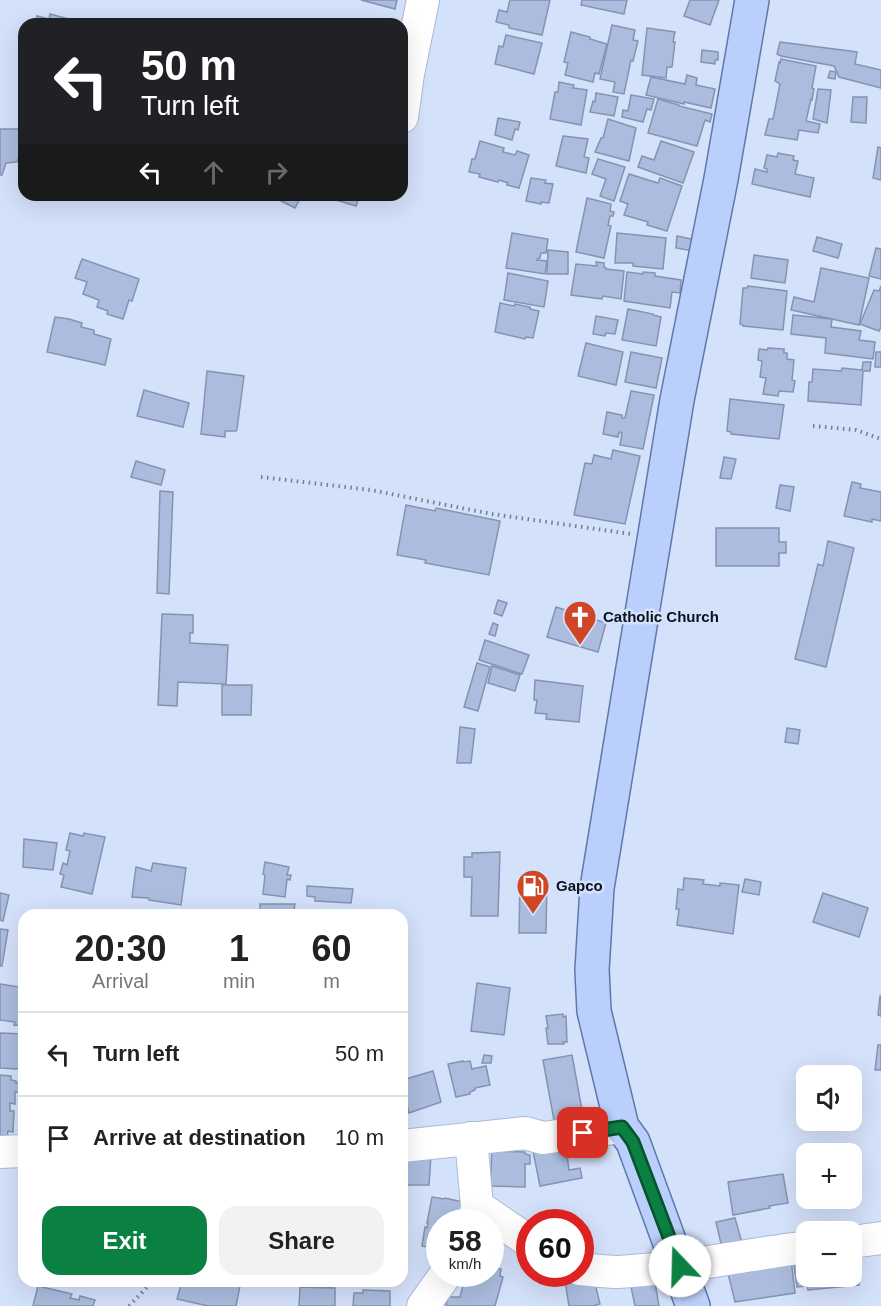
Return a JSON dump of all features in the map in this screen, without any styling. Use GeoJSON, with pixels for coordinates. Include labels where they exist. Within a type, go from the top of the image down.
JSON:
{"type":"FeatureCollection","features":[{"type":"Feature","properties":{"kind":"main road"},"geometry":{"type":"LineString","coordinates":[[693,1306],[633,1142],[622,1127],[594,1011],[592,969],[597,888],[677,400],[721,179],[752,0]]}},
{"type":"Feature","properties":{"kind":"street"},"geometry":{"type":"LineString","coordinates":[[408,74],[423,0]]}},
{"type":"Feature","properties":{"kind":"street"},"geometry":{"type":"LineString","coordinates":[[408,1145],[525,1133],[543,1138],[622,1127]]}},
{"type":"Feature","properties":{"kind":"street"},"geometry":{"type":"LineString","coordinates":[[471,1138],[476,1209]]}},
{"type":"Feature","properties":{"kind":"street"},"geometry":{"type":"LineString","coordinates":[[0,1152],[18,1151]]}},
{"type":"Feature","properties":{"kind":"street"},"geometry":{"type":"LineString","coordinates":[[862,1241],[881,1238]]}},
{"type":"Feature","properties":{"kind":"street"},"geometry":{"type":"LineString","coordinates":[[594,1270],[616,1272],[680,1266],[796,1248]]}},
{"type":"Feature","properties":{"kind":"street"},"geometry":{"type":"LineString","coordinates":[[423,1306],[437,1287]]}},
{"type":"Feature","properties":{"kind":"path"},"geometry":{"type":"LineString","coordinates":[[813,426],[856,430],[881,440]]}},
{"type":"Feature","properties":{"kind":"path"},"geometry":{"type":"LineString","coordinates":[[261,477],[372,490],[492,514],[655,537]]}},
{"type":"Feature","properties":{"kind":"path"},"geometry":{"type":"LineString","coordinates":[[129,1306],[147,1287]]}},
{"type":"Feature","properties":{"kind":"building"},"geometry":{"type":"Polygon","coordinates":[[[361,0],[397,0],[395,9],[361,0]]]}},
{"type":"Feature","properties":{"kind":"building"},"geometry":{"type":"Polygon","coordinates":[[[510,0],[550,0],[542,35],[509,28],[509,25],[496,22],[499,10],[507,12],[510,0]]]}},
{"type":"Feature","properties":{"kind":"building"},"geometry":{"type":"Polygon","coordinates":[[[582,0],[627,0],[624,14],[581,5],[582,0]]]}},
{"type":"Feature","properties":{"kind":"building"},"geometry":{"type":"Polygon","coordinates":[[[690,0],[719,0],[710,25],[684,16],[690,0]]]}},
{"type":"Feature","properties":{"kind":"building"},"geometry":{"type":"Polygon","coordinates":[[[50,14],[65,18],[49,18],[50,14]]]}},
{"type":"Feature","properties":{"kind":"building"},"geometry":{"type":"Polygon","coordinates":[[[612,25],[635,30],[633,40],[638,41],[633,61],[631,60],[624,94],[613,92],[615,82],[600,79],[612,25]]]}},
{"type":"Feature","properties":{"kind":"building"},"geometry":{"type":"Polygon","coordinates":[[[647,28],[675,32],[672,67],[667,67],[666,78],[642,75],[647,28]]]}},
{"type":"Feature","properties":{"kind":"building"},"geometry":{"type":"Polygon","coordinates":[[[571,32],[607,44],[599,74],[595,73],[593,82],[565,75],[568,63],[564,62],[571,32]]]}},
{"type":"Feature","properties":{"kind":"building"},"geometry":{"type":"Polygon","coordinates":[[[506,35],[542,43],[534,74],[495,64],[499,46],[503,47],[506,35]]]}},
{"type":"Feature","properties":{"kind":"building"},"geometry":{"type":"Polygon","coordinates":[[[780,42],[857,52],[855,64],[881,70],[881,88],[839,77],[834,66],[781,56],[777,54],[780,42]]]}},
{"type":"Feature","properties":{"kind":"building"},"geometry":{"type":"Polygon","coordinates":[[[702,50],[718,52],[718,60],[715,60],[715,64],[701,62],[702,50]]]}},
{"type":"Feature","properties":{"kind":"building"},"geometry":{"type":"Polygon","coordinates":[[[781,59],[816,66],[812,100],[806,121],[820,124],[818,133],[799,130],[797,140],[765,135],[769,119],[773,119],[780,84],[775,81],[781,59]]]}},
{"type":"Feature","properties":{"kind":"building"},"geometry":{"type":"Polygon","coordinates":[[[830,71],[836,72],[835,79],[828,78],[830,71]]]}},
{"type":"Feature","properties":{"kind":"building"},"geometry":{"type":"Polygon","coordinates":[[[687,75],[697,78],[696,85],[715,89],[711,108],[646,95],[651,77],[685,84],[687,75]]]}},
{"type":"Feature","properties":{"kind":"building"},"geometry":{"type":"Polygon","coordinates":[[[559,82],[574,85],[573,88],[587,90],[581,125],[550,119],[559,82]]]}},
{"type":"Feature","properties":{"kind":"building"},"geometry":{"type":"Polygon","coordinates":[[[818,89],[831,90],[827,123],[813,119],[818,89]]]}},
{"type":"Feature","properties":{"kind":"building"},"geometry":{"type":"Polygon","coordinates":[[[596,93],[618,97],[614,116],[590,112],[596,93]]]}},
{"type":"Feature","properties":{"kind":"building"},"geometry":{"type":"Polygon","coordinates":[[[631,95],[654,99],[651,110],[647,109],[643,122],[622,117],[623,110],[628,111],[631,95]]]}},
{"type":"Feature","properties":{"kind":"building"},"geometry":{"type":"Polygon","coordinates":[[[853,97],[867,97],[866,123],[851,122],[853,97]]]}},
{"type":"Feature","properties":{"kind":"building"},"geometry":{"type":"Polygon","coordinates":[[[658,99],[712,114],[710,122],[705,120],[697,146],[648,133],[658,99]]]}},
{"type":"Feature","properties":{"kind":"building"},"geometry":{"type":"Polygon","coordinates":[[[498,118],[520,122],[512,140],[495,135],[498,118]]]}},
{"type":"Feature","properties":{"kind":"building"},"geometry":{"type":"Polygon","coordinates":[[[608,119],[636,128],[629,161],[595,152],[603,138],[608,119]]]}},
{"type":"Feature","properties":{"kind":"building"},"geometry":{"type":"Polygon","coordinates":[[[0,129],[18,129],[17,162],[6,163],[0,175],[0,129]]]}},
{"type":"Feature","properties":{"kind":"building"},"geometry":{"type":"Polygon","coordinates":[[[563,136],[588,139],[584,157],[589,158],[586,173],[556,166],[563,136]]]}},
{"type":"Feature","properties":{"kind":"building"},"geometry":{"type":"Polygon","coordinates":[[[480,141],[504,148],[503,152],[515,155],[517,151],[529,155],[519,188],[469,172],[480,141]]]}},
{"type":"Feature","properties":{"kind":"building"},"geometry":{"type":"Polygon","coordinates":[[[661,141],[694,152],[683,183],[638,167],[642,156],[654,160],[661,141]]]}},
{"type":"Feature","properties":{"kind":"building"},"geometry":{"type":"Polygon","coordinates":[[[878,147],[881,148],[881,180],[873,178],[878,147]]]}},
{"type":"Feature","properties":{"kind":"building"},"geometry":{"type":"Polygon","coordinates":[[[778,153],[794,156],[793,160],[798,161],[795,174],[814,178],[810,197],[752,184],[755,169],[767,172],[764,168],[767,155],[777,157],[778,153]]]}},
{"type":"Feature","properties":{"kind":"building"},"geometry":{"type":"Polygon","coordinates":[[[598,159],[625,167],[614,201],[600,196],[606,179],[592,174],[598,159]]]}},
{"type":"Feature","properties":{"kind":"building"},"geometry":{"type":"Polygon","coordinates":[[[629,174],[658,183],[660,178],[682,186],[667,231],[647,225],[648,222],[624,215],[628,204],[620,201],[629,174]]]}},
{"type":"Feature","properties":{"kind":"building"},"geometry":{"type":"Polygon","coordinates":[[[531,178],[546,180],[545,183],[553,184],[549,203],[526,201],[531,178]]]}},
{"type":"Feature","properties":{"kind":"building"},"geometry":{"type":"Polygon","coordinates":[[[587,198],[611,204],[610,211],[614,212],[613,216],[610,216],[608,225],[611,226],[604,258],[576,252],[587,198]]]}},
{"type":"Feature","properties":{"kind":"building"},"geometry":{"type":"Polygon","coordinates":[[[281,201],[299,201],[295,208],[281,201]]]}},
{"type":"Feature","properties":{"kind":"building"},"geometry":{"type":"Polygon","coordinates":[[[339,201],[358,201],[356,206],[339,201]]]}},
{"type":"Feature","properties":{"kind":"building"},"geometry":{"type":"Polygon","coordinates":[[[512,233],[548,239],[546,253],[541,253],[537,260],[547,261],[545,274],[506,268],[512,233]]]}},
{"type":"Feature","properties":{"kind":"building"},"geometry":{"type":"Polygon","coordinates":[[[617,233],[666,238],[663,269],[633,266],[633,263],[615,263],[617,233]]]}},
{"type":"Feature","properties":{"kind":"building"},"geometry":{"type":"Polygon","coordinates":[[[677,236],[696,240],[693,251],[676,248],[677,236]]]}},
{"type":"Feature","properties":{"kind":"building"},"geometry":{"type":"Polygon","coordinates":[[[817,237],[842,244],[838,258],[813,251],[817,237]]]}},
{"type":"Feature","properties":{"kind":"building"},"geometry":{"type":"Polygon","coordinates":[[[876,248],[881,249],[881,279],[869,276],[876,248]]]}},
{"type":"Feature","properties":{"kind":"building"},"geometry":{"type":"Polygon","coordinates":[[[548,250],[568,252],[568,274],[547,274],[548,250]]]}},
{"type":"Feature","properties":{"kind":"building"},"geometry":{"type":"Polygon","coordinates":[[[754,255],[788,260],[785,283],[751,278],[754,255]]]}},
{"type":"Feature","properties":{"kind":"building"},"geometry":{"type":"Polygon","coordinates":[[[82,259],[139,279],[123,319],[107,314],[108,311],[97,307],[99,300],[83,294],[87,282],[75,278],[82,259]]]}},
{"type":"Feature","properties":{"kind":"building"},"geometry":{"type":"Polygon","coordinates":[[[596,262],[604,263],[606,269],[624,271],[621,299],[571,295],[576,264],[597,266],[596,262]]]}},
{"type":"Feature","properties":{"kind":"building"},"geometry":{"type":"Polygon","coordinates":[[[821,268],[869,278],[859,325],[791,310],[794,297],[814,302],[821,268]]]}},
{"type":"Feature","properties":{"kind":"building"},"geometry":{"type":"Polygon","coordinates":[[[627,272],[655,273],[655,276],[681,280],[680,293],[672,292],[670,308],[624,301],[627,272]]]}},
{"type":"Feature","properties":{"kind":"building"},"geometry":{"type":"Polygon","coordinates":[[[508,273],[548,281],[544,307],[504,300],[508,273]]]}},
{"type":"Feature","properties":{"kind":"building"},"geometry":{"type":"Polygon","coordinates":[[[748,286],[787,291],[783,330],[740,324],[743,288],[748,286]]]}},
{"type":"Feature","properties":{"kind":"building"},"geometry":{"type":"Polygon","coordinates":[[[881,286],[881,327],[879,331],[860,324],[874,290],[879,291],[881,286]]]}},
{"type":"Feature","properties":{"kind":"building"},"geometry":{"type":"Polygon","coordinates":[[[500,303],[530,307],[530,309],[539,311],[533,338],[526,337],[525,339],[495,332],[500,303]]]}},
{"type":"Feature","properties":{"kind":"building"},"geometry":{"type":"Polygon","coordinates":[[[628,309],[661,317],[656,346],[622,340],[628,309]]]}},
{"type":"Feature","properties":{"kind":"building"},"geometry":{"type":"Polygon","coordinates":[[[793,315],[832,319],[831,327],[861,331],[859,340],[875,342],[873,359],[825,353],[826,338],[791,334],[793,315]]]}},
{"type":"Feature","properties":{"kind":"building"},"geometry":{"type":"Polygon","coordinates":[[[596,316],[618,320],[615,334],[606,333],[605,336],[593,334],[596,316]]]}},
{"type":"Feature","properties":{"kind":"building"},"geometry":{"type":"Polygon","coordinates":[[[55,317],[82,323],[81,327],[94,330],[94,334],[111,339],[105,365],[47,352],[55,317]]]}},
{"type":"Feature","properties":{"kind":"building"},"geometry":{"type":"Polygon","coordinates":[[[586,343],[623,352],[616,385],[578,376],[586,343]]]}},
{"type":"Feature","properties":{"kind":"building"},"geometry":{"type":"Polygon","coordinates":[[[768,348],[784,349],[787,359],[794,360],[793,392],[779,391],[778,396],[763,394],[766,378],[760,377],[762,361],[758,360],[759,349],[767,350],[768,348]]]}},
{"type":"Feature","properties":{"kind":"building"},"geometry":{"type":"Polygon","coordinates":[[[631,352],[662,358],[656,388],[625,382],[631,352]]]}},
{"type":"Feature","properties":{"kind":"building"},"geometry":{"type":"Polygon","coordinates":[[[876,352],[881,352],[881,367],[875,367],[876,352]]]}},
{"type":"Feature","properties":{"kind":"building"},"geometry":{"type":"Polygon","coordinates":[[[863,362],[871,362],[870,371],[863,371],[861,405],[808,401],[809,382],[812,382],[813,369],[862,370],[863,362]]]}},
{"type":"Feature","properties":{"kind":"building"},"geometry":{"type":"Polygon","coordinates":[[[207,371],[244,376],[237,429],[236,431],[225,431],[225,437],[201,434],[207,371]]]}},
{"type":"Feature","properties":{"kind":"building"},"geometry":{"type":"Polygon","coordinates":[[[144,390],[189,403],[183,427],[137,416],[144,390]]]}},
{"type":"Feature","properties":{"kind":"building"},"geometry":{"type":"Polygon","coordinates":[[[631,391],[654,395],[643,449],[620,445],[622,433],[619,432],[618,437],[603,434],[607,412],[622,415],[622,418],[625,418],[631,391]]]}},
{"type":"Feature","properties":{"kind":"building"},"geometry":{"type":"Polygon","coordinates":[[[730,399],[784,405],[779,439],[731,434],[727,431],[730,399]]]}},
{"type":"Feature","properties":{"kind":"building"},"geometry":{"type":"Polygon","coordinates":[[[613,450],[640,456],[625,524],[574,515],[585,463],[592,464],[594,455],[611,459],[613,450]]]}},
{"type":"Feature","properties":{"kind":"building"},"geometry":{"type":"Polygon","coordinates":[[[724,457],[736,459],[731,479],[720,478],[724,457]]]}},
{"type":"Feature","properties":{"kind":"building"},"geometry":{"type":"Polygon","coordinates":[[[136,461],[165,470],[161,485],[131,477],[136,461]]]}},
{"type":"Feature","properties":{"kind":"building"},"geometry":{"type":"Polygon","coordinates":[[[852,482],[861,484],[860,488],[881,492],[881,521],[872,519],[872,522],[844,516],[852,482]]]}},
{"type":"Feature","properties":{"kind":"building"},"geometry":{"type":"Polygon","coordinates":[[[780,485],[794,487],[790,511],[776,508],[780,485]]]}},
{"type":"Feature","properties":{"kind":"building"},"geometry":{"type":"Polygon","coordinates":[[[160,491],[173,492],[169,594],[157,593],[160,491]]]}},
{"type":"Feature","properties":{"kind":"building"},"geometry":{"type":"Polygon","coordinates":[[[406,505],[435,511],[436,508],[500,521],[489,575],[425,563],[426,560],[397,555],[406,505]]]}},
{"type":"Feature","properties":{"kind":"building"},"geometry":{"type":"Polygon","coordinates":[[[716,528],[779,528],[779,542],[786,542],[786,553],[779,553],[779,566],[716,566],[716,528]]]}},
{"type":"Feature","properties":{"kind":"building"},"geometry":{"type":"Polygon","coordinates":[[[828,541],[854,548],[826,667],[795,659],[818,564],[823,566],[828,541]]]}},
{"type":"Feature","properties":{"kind":"building"},"geometry":{"type":"Polygon","coordinates":[[[498,600],[507,603],[502,616],[494,613],[498,600]]]}},
{"type":"Feature","properties":{"kind":"building"},"geometry":{"type":"Polygon","coordinates":[[[556,607],[606,623],[598,652],[547,637],[556,607]]]}},
{"type":"Feature","properties":{"kind":"building"},"geometry":{"type":"Polygon","coordinates":[[[162,614],[193,615],[193,633],[190,633],[190,643],[228,645],[226,684],[178,682],[177,706],[158,705],[162,614]]]}},
{"type":"Feature","properties":{"kind":"building"},"geometry":{"type":"Polygon","coordinates":[[[493,623],[498,625],[495,636],[489,634],[493,623]]]}},
{"type":"Feature","properties":{"kind":"building"},"geometry":{"type":"Polygon","coordinates":[[[485,640],[529,655],[522,674],[479,660],[485,640]]]}},
{"type":"Feature","properties":{"kind":"building"},"geometry":{"type":"Polygon","coordinates":[[[477,663],[490,667],[478,711],[464,707],[477,663]]]}},
{"type":"Feature","properties":{"kind":"building"},"geometry":{"type":"Polygon","coordinates":[[[492,666],[520,675],[515,691],[488,683],[492,666]]]}},
{"type":"Feature","properties":{"kind":"building"},"geometry":{"type":"Polygon","coordinates":[[[535,680],[583,686],[579,722],[546,719],[547,714],[535,713],[537,700],[534,700],[535,680]]]}},
{"type":"Feature","properties":{"kind":"building"},"geometry":{"type":"Polygon","coordinates":[[[222,685],[252,685],[251,715],[222,715],[222,685]]]}},
{"type":"Feature","properties":{"kind":"building"},"geometry":{"type":"Polygon","coordinates":[[[460,727],[475,729],[471,763],[457,763],[460,727]]]}},
{"type":"Feature","properties":{"kind":"building"},"geometry":{"type":"Polygon","coordinates":[[[787,728],[800,730],[798,744],[785,742],[787,728]]]}},
{"type":"Feature","properties":{"kind":"building"},"geometry":{"type":"Polygon","coordinates":[[[70,833],[105,837],[92,894],[61,887],[64,875],[60,874],[63,863],[67,865],[70,851],[66,850],[70,833]]]}},
{"type":"Feature","properties":{"kind":"building"},"geometry":{"type":"Polygon","coordinates":[[[24,839],[57,843],[53,870],[23,867],[24,839]]]}},
{"type":"Feature","properties":{"kind":"building"},"geometry":{"type":"Polygon","coordinates":[[[500,852],[498,916],[471,916],[472,877],[464,877],[464,857],[472,857],[472,853],[500,852]]]}},
{"type":"Feature","properties":{"kind":"building"},"geometry":{"type":"Polygon","coordinates":[[[265,862],[289,867],[287,875],[291,875],[290,880],[287,879],[285,897],[263,894],[265,862]]]}},
{"type":"Feature","properties":{"kind":"building"},"geometry":{"type":"Polygon","coordinates":[[[153,863],[186,868],[181,905],[132,897],[136,867],[151,871],[153,863]]]}},
{"type":"Feature","properties":{"kind":"building"},"geometry":{"type":"Polygon","coordinates":[[[684,878],[704,880],[703,884],[739,885],[733,934],[677,925],[678,889],[683,890],[684,878]]]}},
{"type":"Feature","properties":{"kind":"building"},"geometry":{"type":"Polygon","coordinates":[[[745,879],[761,882],[759,895],[742,892],[745,879]]]}},
{"type":"Feature","properties":{"kind":"building"},"geometry":{"type":"Polygon","coordinates":[[[520,880],[547,880],[546,933],[519,933],[520,880]]]}},
{"type":"Feature","properties":{"kind":"building"},"geometry":{"type":"Polygon","coordinates":[[[307,886],[353,889],[351,903],[315,901],[315,897],[307,896],[307,886]]]}},
{"type":"Feature","properties":{"kind":"building"},"geometry":{"type":"Polygon","coordinates":[[[0,893],[9,895],[3,921],[0,920],[0,893]]]}},
{"type":"Feature","properties":{"kind":"building"},"geometry":{"type":"Polygon","coordinates":[[[823,893],[868,908],[859,937],[813,922],[823,893]]]}},
{"type":"Feature","properties":{"kind":"building"},"geometry":{"type":"Polygon","coordinates":[[[260,904],[295,904],[294,909],[260,909],[260,904]]]}},
{"type":"Feature","properties":{"kind":"building"},"geometry":{"type":"Polygon","coordinates":[[[0,929],[8,930],[2,966],[0,966],[0,929]]]}},
{"type":"Feature","properties":{"kind":"building"},"geometry":{"type":"Polygon","coordinates":[[[477,983],[510,988],[504,1035],[471,1031],[477,983]]]}},
{"type":"Feature","properties":{"kind":"building"},"geometry":{"type":"Polygon","coordinates":[[[0,984],[18,987],[18,1025],[14,1025],[15,1022],[0,1020],[0,984]]]}},
{"type":"Feature","properties":{"kind":"building"},"geometry":{"type":"Polygon","coordinates":[[[881,996],[881,1016],[878,1015],[881,996]]]}},
{"type":"Feature","properties":{"kind":"building"},"geometry":{"type":"Polygon","coordinates":[[[563,1014],[563,1017],[566,1016],[567,1042],[548,1044],[546,1016],[563,1014]]]}},
{"type":"Feature","properties":{"kind":"building"},"geometry":{"type":"Polygon","coordinates":[[[0,1033],[18,1034],[18,1068],[0,1068],[0,1033]]]}},
{"type":"Feature","properties":{"kind":"building"},"geometry":{"type":"Polygon","coordinates":[[[878,1045],[881,1045],[881,1070],[875,1070],[878,1045]]]}},
{"type":"Feature","properties":{"kind":"building"},"geometry":{"type":"Polygon","coordinates":[[[484,1055],[492,1056],[491,1063],[482,1063],[484,1055]]]}},
{"type":"Feature","properties":{"kind":"building"},"geometry":{"type":"Polygon","coordinates":[[[572,1055],[584,1121],[555,1126],[543,1060],[572,1055]]]}},
{"type":"Feature","properties":{"kind":"building"},"geometry":{"type":"Polygon","coordinates":[[[470,1061],[472,1069],[486,1066],[490,1085],[475,1088],[470,1094],[456,1097],[448,1064],[470,1061]]]}},
{"type":"Feature","properties":{"kind":"building"},"geometry":{"type":"Polygon","coordinates":[[[433,1071],[441,1102],[409,1113],[408,1078],[433,1071]]]}},
{"type":"Feature","properties":{"kind":"building"},"geometry":{"type":"Polygon","coordinates":[[[0,1075],[11,1076],[11,1080],[18,1083],[18,1092],[15,1092],[15,1104],[10,1103],[10,1111],[14,1111],[13,1132],[8,1131],[7,1139],[0,1139],[0,1075]]]}},
{"type":"Feature","properties":{"kind":"building"},"geometry":{"type":"Polygon","coordinates":[[[566,1146],[569,1170],[580,1168],[582,1178],[540,1186],[533,1151],[566,1146]]]}},
{"type":"Feature","properties":{"kind":"building"},"geometry":{"type":"Polygon","coordinates":[[[492,1151],[525,1152],[530,1155],[530,1164],[525,1164],[525,1187],[490,1186],[492,1151]]]}},
{"type":"Feature","properties":{"kind":"building"},"geometry":{"type":"Polygon","coordinates":[[[431,1155],[429,1185],[408,1185],[408,1157],[431,1155]]]}},
{"type":"Feature","properties":{"kind":"building"},"geometry":{"type":"Polygon","coordinates":[[[783,1174],[788,1203],[733,1215],[728,1182],[783,1174]]]}},
{"type":"Feature","properties":{"kind":"building"},"geometry":{"type":"Polygon","coordinates":[[[432,1197],[467,1203],[465,1209],[430,1209],[432,1197]]]}},
{"type":"Feature","properties":{"kind":"building"},"geometry":{"type":"Polygon","coordinates":[[[735,1218],[743,1246],[723,1252],[716,1222],[735,1218]]]}},
{"type":"Feature","properties":{"kind":"building"},"geometry":{"type":"Polygon","coordinates":[[[426,1228],[426,1247],[422,1246],[426,1228]]]}},
{"type":"Feature","properties":{"kind":"building"},"geometry":{"type":"Polygon","coordinates":[[[790,1251],[795,1293],[735,1302],[726,1265],[790,1251]]]}},
{"type":"Feature","properties":{"kind":"building"},"geometry":{"type":"Polygon","coordinates":[[[796,1251],[796,1280],[792,1252],[796,1251]]]}},
{"type":"Feature","properties":{"kind":"building"},"geometry":{"type":"Polygon","coordinates":[[[654,1277],[659,1306],[635,1306],[630,1282],[654,1277]]]}},
{"type":"Feature","properties":{"kind":"building"},"geometry":{"type":"Polygon","coordinates":[[[594,1279],[600,1304],[569,1306],[566,1287],[594,1287],[594,1279]]]}},
{"type":"Feature","properties":{"kind":"building"},"geometry":{"type":"Polygon","coordinates":[[[38,1287],[72,1294],[70,1298],[79,1300],[80,1296],[95,1300],[93,1306],[33,1306],[38,1287]]]}},
{"type":"Feature","properties":{"kind":"building"},"geometry":{"type":"Polygon","coordinates":[[[180,1287],[240,1287],[236,1306],[208,1306],[177,1299],[180,1287]]]}},
{"type":"Feature","properties":{"kind":"building"},"geometry":{"type":"Polygon","coordinates":[[[300,1287],[335,1288],[335,1306],[299,1306],[300,1287]]]}},
{"type":"Feature","properties":{"kind":"building"},"geometry":{"type":"Polygon","coordinates":[[[463,1287],[500,1287],[495,1306],[446,1305],[448,1297],[460,1297],[463,1287]]]}},
{"type":"Feature","properties":{"kind":"building"},"geometry":{"type":"Polygon","coordinates":[[[807,1287],[839,1287],[808,1290],[807,1287]]]}},
{"type":"Feature","properties":{"kind":"building"},"geometry":{"type":"Polygon","coordinates":[[[363,1290],[390,1291],[390,1306],[353,1306],[354,1293],[363,1293],[363,1290]]]}},
{"type":"Feature","properties":{"kind":"place","name":"Catholic Church"},"geometry":{"type":"Point","coordinates":[580,646]}},
{"type":"Feature","properties":{"kind":"place","name":"Gapco"},"geometry":{"type":"Point","coordinates":[533,915]}},
{"type":"Feature","properties":{"kind":"route"},"geometry":{"type":"LineString","coordinates":[[583,1133],[622,1127],[633,1142],[680,1266]]}}]}
